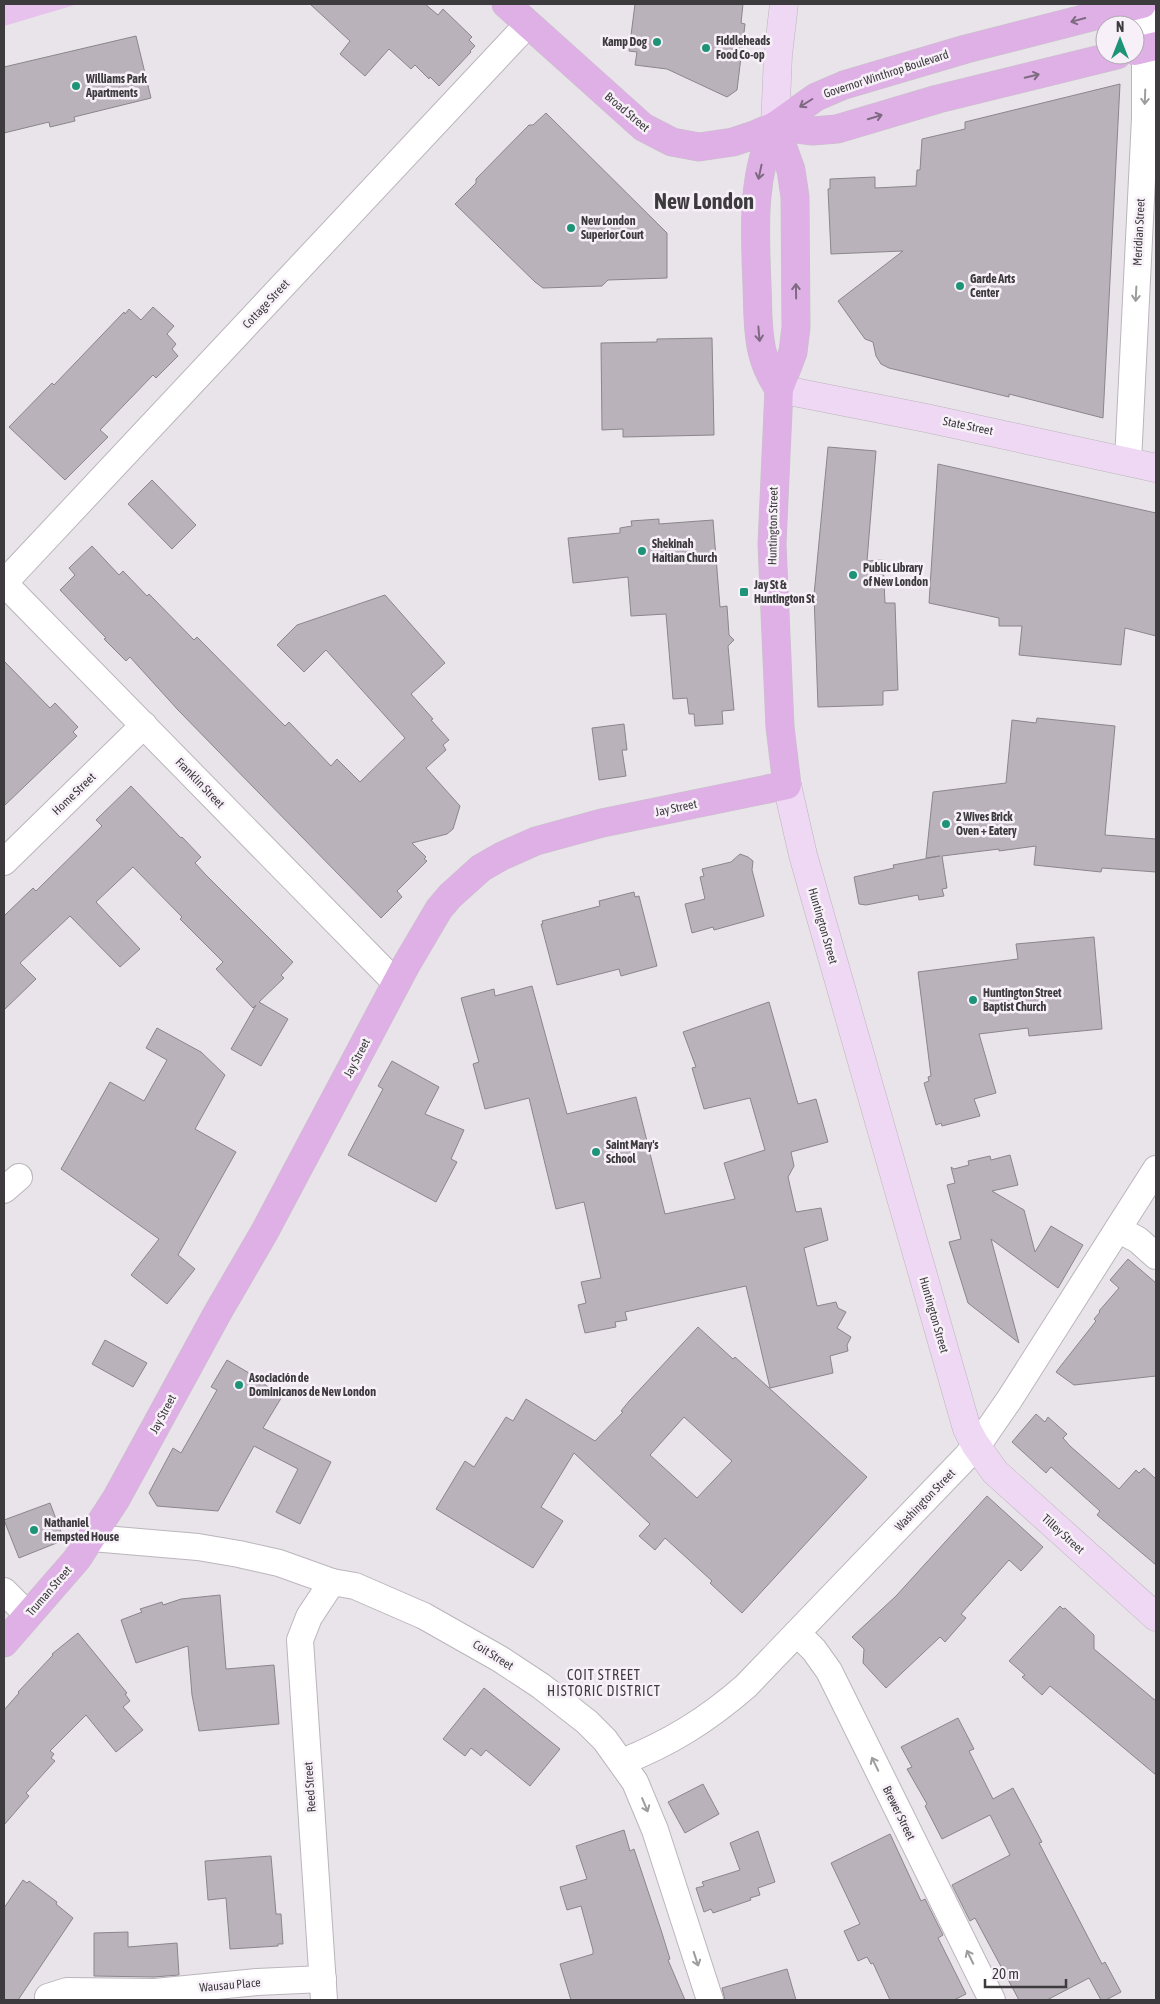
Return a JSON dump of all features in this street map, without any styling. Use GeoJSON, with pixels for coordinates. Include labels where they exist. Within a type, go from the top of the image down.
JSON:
{"type":"FeatureCollection","features":[{"type":"Feature","properties":{"kind":"main road","name":"Broad Street"},"geometry":{"type":"LineString","coordinates":[[506,4],[631,117],[657,136],[688,146],[710,146],[744,139],[776,126]]}},
{"type":"Feature","properties":{"kind":"main road","name":"Huntington Street"},"geometry":{"type":"LineString","coordinates":[[784,4],[778,56],[776,126],[789,161],[793,179],[796,327],[794,344],[785,375],[778,389],[773,491],[772,583],[780,727],[787,785],[802,855],[962,1412],[976,1446]]}},
{"type":"Feature","properties":{"kind":"main road","name":"Governor Winthrop Boulevard"},"geometry":{"type":"LineString","coordinates":[[776,126],[816,97],[844,85],[966,49],[1144,4]]}},
{"type":"Feature","properties":{"kind":"main road"},"geometry":{"type":"LineString","coordinates":[[776,126],[813,130],[837,129],[938,99],[1095,60]]}},
{"type":"Feature","properties":{"kind":"main road","name":"Huntington Street"},"geometry":{"type":"LineString","coordinates":[[776,126],[769,139],[759,171],[755,211],[759,337],[767,367],[778,389]]}},
{"type":"Feature","properties":{"kind":"main road","name":"State Street"},"geometry":{"type":"LineString","coordinates":[[778,389],[926,418],[1156,468]]}},
{"type":"Feature","properties":{"kind":"main road","name":"Jay Street"},"geometry":{"type":"LineString","coordinates":[[92,1538],[116,1499],[218,1312],[265,1231],[396,983],[430,924],[450,896],[481,868],[502,856],[536,841],[602,823],[787,785]]}},
{"type":"Feature","properties":{"kind":"main road","name":"Tilley Street"},"geometry":{"type":"LineString","coordinates":[[976,1446],[995,1472],[1156,1617]]}},
{"type":"Feature","properties":{"kind":"main road","name":"Truman Street"},"geometry":{"type":"LineString","coordinates":[[4,1643],[53,1588],[92,1538]]}},
{"type":"Feature","properties":{"kind":"street","name":"Meridian Street"},"geometry":{"type":"LineString","coordinates":[[1128,461],[1145,118],[1146,48],[1144,4]]}},
{"type":"Feature","properties":{"kind":"street","name":"Cottage Street"},"geometry":{"type":"LineString","coordinates":[[4,583],[528,24]]}},
{"type":"Feature","properties":{"kind":"street","name":"Franklin Street"},"geometry":{"type":"LineString","coordinates":[[4,583],[396,983]]}},
{"type":"Feature","properties":{"kind":"street","name":"Home Street"},"geometry":{"type":"LineString","coordinates":[[4,862],[144,725]]}},
{"type":"Feature","properties":{"kind":"street","name":"Washington Street"},"geometry":{"type":"LineString","coordinates":[[622,1762],[656,1748],[688,1731],[718,1710],[746,1686],[976,1446],[1004,1407],[1156,1169]]}},
{"type":"Feature","properties":{"kind":"street"},"geometry":{"type":"LineString","coordinates":[[1118,1229],[1138,1240],[1156,1256]]}},
{"type":"Feature","properties":{"kind":"street","name":"Coit Street"},"geometry":{"type":"LineString","coordinates":[[92,1538],[198,1547],[239,1554],[279,1563],[332,1582],[355,1586],[391,1600],[457,1633],[541,1686],[587,1722],[605,1740],[635,1782],[646,1806],[710,2000]]}},
{"type":"Feature","properties":{"kind":"street","name":"Reed Street"},"geometry":{"type":"LineString","coordinates":[[323,1989],[300,1640],[309,1617],[332,1582]]}},
{"type":"Feature","properties":{"kind":"street"},"geometry":{"type":"LineString","coordinates":[[4,1591],[28,1615]]}},
{"type":"Feature","properties":{"kind":"street","name":"Brewer Street"},"geometry":{"type":"LineString","coordinates":[[797,1633],[814,1650],[829,1671],[992,2000]]}},
{"type":"Feature","properties":{"kind":"street","name":"Wausau Place"},"geometry":{"type":"LineString","coordinates":[[48,1996],[67,1991],[155,1992],[241,1983],[323,1989]]}},
{"type":"Feature","properties":{"kind":"shaded area"},"geometry":{"type":"Polygon","coordinates":[[[4,4],[78,4],[4,26],[4,4]]]}},
{"type":"Feature","properties":{"kind":"building"},"geometry":{"type":"Polygon","coordinates":[[[310,4],[425,4],[438,15],[443,9],[472,37],[469,40],[475,46],[439,86],[415,65],[411,69],[389,49],[365,76],[340,54],[350,41],[310,4]]]}},
{"type":"Feature","properties":{"kind":"building"},"geometry":{"type":"Polygon","coordinates":[[[635,4],[743,4],[741,23],[745,24],[737,90],[727,97],[667,69],[635,65],[637,52],[629,51],[635,4]]]}},
{"type":"Feature","properties":{"kind":"building","name":"Williams Park Apartments"},"geometry":{"type":"Polygon","coordinates":[[[136,36],[151,98],[74,117],[75,121],[50,127],[49,122],[4,133],[4,67],[136,36]]]}},
{"type":"Feature","properties":{"kind":"building"},"geometry":{"type":"Polygon","coordinates":[[[1120,84],[1103,418],[1009,394],[1009,397],[889,368],[881,364],[876,356],[873,342],[865,339],[838,301],[903,251],[831,254],[828,189],[830,189],[830,179],[875,177],[875,188],[916,186],[917,170],[920,170],[922,139],[965,129],[965,122],[1120,84]]]}},
{"type":"Feature","properties":{"kind":"building","name":"New London Superior Court"},"geometry":{"type":"Polygon","coordinates":[[[546,113],[667,233],[667,278],[608,280],[602,286],[543,288],[455,204],[476,183],[476,179],[529,125],[533,125],[546,113]]]}},
{"type":"Feature","properties":{"kind":"building"},"geometry":{"type":"Polygon","coordinates":[[[153,307],[174,326],[167,334],[176,344],[172,349],[178,356],[156,378],[153,375],[100,430],[108,437],[65,480],[9,427],[52,383],[54,385],[124,312],[125,314],[129,309],[141,320],[153,307]]]}},
{"type":"Feature","properties":{"kind":"building"},"geometry":{"type":"Polygon","coordinates":[[[712,338],[714,435],[623,437],[623,429],[602,430],[601,343],[657,342],[657,339],[712,338]]]}},
{"type":"Feature","properties":{"kind":"building","name":"Public Library of New London"},"geometry":{"type":"Polygon","coordinates":[[[828,447],[876,451],[867,561],[883,560],[885,603],[895,603],[898,690],[883,691],[883,705],[818,707],[814,595],[828,447]]]}},
{"type":"Feature","properties":{"kind":"building"},"geometry":{"type":"Polygon","coordinates":[[[938,464],[1156,513],[1156,636],[1125,628],[1121,665],[1019,655],[1022,626],[999,626],[999,618],[929,603],[938,464]]]}},
{"type":"Feature","properties":{"kind":"building"},"geometry":{"type":"Polygon","coordinates":[[[152,480],[196,525],[172,549],[128,504],[152,480]]]}},
{"type":"Feature","properties":{"kind":"building"},"geometry":{"type":"Polygon","coordinates":[[[659,519],[659,524],[713,520],[720,607],[727,606],[729,635],[734,640],[728,646],[734,710],[722,711],[723,724],[695,726],[694,714],[689,714],[687,698],[673,699],[666,614],[631,616],[628,577],[573,583],[568,538],[620,533],[620,528],[632,526],[631,521],[659,519]]]}},
{"type":"Feature","properties":{"kind":"building"},"geometry":{"type":"Polygon","coordinates":[[[92,546],[119,575],[123,571],[147,596],[149,594],[194,640],[197,637],[285,726],[289,722],[331,766],[337,759],[360,782],[405,738],[326,650],[304,672],[277,645],[297,625],[385,595],[445,663],[411,694],[449,740],[443,745],[446,750],[426,768],[460,806],[453,829],[447,834],[412,843],[426,857],[424,859],[427,861],[397,891],[402,897],[381,918],[178,710],[130,657],[126,661],[60,590],[75,575],[69,568],[92,546]]]}},
{"type":"Feature","properties":{"kind":"building"},"geometry":{"type":"Polygon","coordinates":[[[4,661],[50,708],[55,703],[78,727],[73,732],[77,736],[4,806],[4,661]]]}},
{"type":"Feature","properties":{"kind":"building"},"geometry":{"type":"Polygon","coordinates":[[[1037,718],[1115,726],[1105,835],[1156,839],[1156,872],[1102,868],[1101,872],[1034,865],[1036,846],[999,851],[999,849],[942,856],[947,888],[942,889],[944,896],[919,900],[918,895],[866,905],[859,904],[854,877],[894,868],[893,865],[940,856],[926,858],[933,792],[1006,783],[1012,720],[1036,723],[1037,718]]]}},
{"type":"Feature","properties":{"kind":"building"},"geometry":{"type":"Polygon","coordinates":[[[624,724],[627,750],[622,750],[626,776],[599,780],[592,728],[624,724]]]}},
{"type":"Feature","properties":{"kind":"building"},"geometry":{"type":"Polygon","coordinates":[[[131,786],[201,857],[195,863],[205,874],[293,962],[281,975],[284,978],[259,1002],[288,1019],[261,1066],[231,1049],[256,1005],[253,1008],[216,969],[223,962],[180,919],[182,917],[133,867],[96,902],[140,949],[120,967],[70,916],[20,963],[36,979],[4,1010],[4,916],[33,888],[36,891],[102,826],[96,820],[131,786]]]}},
{"type":"Feature","properties":{"kind":"building"},"geometry":{"type":"Polygon","coordinates":[[[740,854],[753,861],[752,870],[764,916],[714,930],[713,927],[692,933],[685,904],[705,899],[700,877],[704,876],[702,869],[731,862],[740,854]]]}},
{"type":"Feature","properties":{"kind":"building"},"geometry":{"type":"Polygon","coordinates":[[[634,892],[635,897],[639,896],[657,966],[621,976],[619,969],[557,985],[541,924],[543,924],[542,921],[600,906],[599,901],[634,892]]]}},
{"type":"Feature","properties":{"kind":"building"},"geometry":{"type":"Polygon","coordinates":[[[1094,937],[1102,1029],[1029,1036],[1028,1028],[979,1034],[996,1093],[974,1099],[980,1116],[942,1126],[941,1123],[936,1125],[924,1083],[929,1081],[928,1077],[931,1076],[918,972],[1018,959],[1016,944],[1094,937]]]}},
{"type":"Feature","properties":{"kind":"building"},"geometry":{"type":"Polygon","coordinates":[[[532,986],[567,1114],[636,1097],[665,1214],[735,1199],[724,1163],[765,1150],[750,1098],[704,1109],[692,1068],[696,1067],[683,1032],[769,1002],[798,1104],[816,1099],[828,1142],[791,1152],[794,1166],[788,1177],[796,1212],[821,1208],[828,1240],[804,1248],[817,1306],[836,1302],[838,1308],[846,1312],[837,1328],[851,1337],[847,1345],[848,1351],[830,1356],[833,1373],[770,1388],[746,1286],[625,1312],[627,1320],[615,1322],[616,1327],[585,1333],[578,1305],[586,1303],[581,1282],[601,1278],[584,1202],[556,1209],[529,1098],[485,1109],[473,1064],[479,1062],[461,998],[494,989],[495,996],[532,986]]]}},
{"type":"Feature","properties":{"kind":"building"},"geometry":{"type":"Polygon","coordinates":[[[157,1028],[201,1052],[225,1075],[195,1129],[236,1152],[178,1255],[195,1269],[167,1304],[131,1275],[159,1239],[61,1169],[110,1082],[144,1101],[167,1060],[146,1048],[157,1028]]]}},
{"type":"Feature","properties":{"kind":"building"},"geometry":{"type":"Polygon","coordinates":[[[392,1061],[439,1087],[425,1114],[464,1130],[451,1159],[457,1162],[436,1202],[348,1155],[383,1089],[378,1086],[392,1061]]]}},
{"type":"Feature","properties":{"kind":"building"},"geometry":{"type":"Polygon","coordinates":[[[1010,1155],[1018,1185],[992,1191],[1024,1210],[1035,1252],[1051,1226],[1083,1245],[1058,1288],[991,1239],[1019,1343],[968,1303],[949,1242],[961,1239],[947,1185],[955,1183],[951,1167],[954,1169],[969,1165],[968,1161],[990,1156],[991,1160],[1010,1155]]]}},
{"type":"Feature","properties":{"kind":"building"},"geometry":{"type":"Polygon","coordinates":[[[1128,1259],[1156,1283],[1156,1376],[1074,1385],[1056,1372],[1096,1321],[1094,1319],[1099,1311],[1119,1288],[1110,1280],[1128,1259]]]}},
{"type":"Feature","properties":{"kind":"building"},"geometry":{"type":"Polygon","coordinates":[[[698,1327],[733,1359],[735,1357],[867,1477],[742,1613],[710,1583],[712,1581],[665,1538],[655,1550],[639,1536],[650,1524],[574,1453],[541,1507],[563,1521],[533,1568],[436,1509],[465,1461],[474,1467],[506,1417],[513,1421],[526,1399],[595,1441],[623,1412],[621,1411],[698,1327]],[[684,1417],[650,1455],[697,1498],[732,1461],[684,1417]]]}},
{"type":"Feature","properties":{"kind":"building"},"geometry":{"type":"Polygon","coordinates":[[[105,1340],[147,1363],[133,1387],[92,1364],[105,1340]]]}},
{"type":"Feature","properties":{"kind":"building"},"geometry":{"type":"Polygon","coordinates":[[[227,1360],[283,1395],[263,1428],[331,1462],[300,1524],[276,1512],[298,1469],[254,1446],[218,1511],[157,1506],[149,1493],[173,1448],[181,1453],[217,1390],[211,1387],[227,1360]]]}},
{"type":"Feature","properties":{"kind":"building"},"geometry":{"type":"Polygon","coordinates":[[[1036,1414],[1045,1422],[1048,1417],[1067,1434],[1063,1438],[1070,1446],[1119,1489],[1136,1470],[1139,1473],[1144,1468],[1156,1479],[1156,1565],[1097,1515],[1100,1511],[1051,1467],[1046,1473],[1012,1442],[1036,1414]]]}},
{"type":"Feature","properties":{"kind":"building"},"geometry":{"type":"Polygon","coordinates":[[[987,1496],[1043,1547],[1021,1571],[1009,1560],[961,1614],[966,1618],[945,1642],[940,1637],[886,1688],[863,1663],[864,1649],[852,1637],[896,1596],[987,1496]]]}},
{"type":"Feature","properties":{"kind":"building","name":"Nathaniel Hempsted House"},"geometry":{"type":"Polygon","coordinates":[[[50,1503],[64,1540],[19,1558],[4,1520],[50,1503]]]}},
{"type":"Feature","properties":{"kind":"building"},"geometry":{"type":"Polygon","coordinates":[[[220,1595],[226,1669],[274,1665],[279,1724],[199,1731],[192,1695],[188,1646],[136,1663],[121,1620],[142,1612],[140,1609],[162,1602],[163,1605],[181,1599],[220,1595]]]}},
{"type":"Feature","properties":{"kind":"building"},"geometry":{"type":"Polygon","coordinates":[[[1060,1606],[1063,1609],[1065,1608],[1094,1635],[1094,1649],[1156,1701],[1156,1775],[1050,1686],[1042,1695],[1022,1677],[1025,1675],[1009,1661],[1060,1606]]]}},
{"type":"Feature","properties":{"kind":"building"},"geometry":{"type":"Polygon","coordinates":[[[78,1633],[127,1693],[125,1694],[130,1701],[123,1707],[143,1730],[116,1752],[86,1715],[50,1751],[54,1754],[51,1758],[55,1761],[26,1793],[29,1796],[4,1825],[4,1710],[52,1654],[78,1633]]]}},
{"type":"Feature","properties":{"kind":"building"},"geometry":{"type":"Polygon","coordinates":[[[484,1688],[560,1749],[530,1786],[486,1750],[481,1756],[471,1748],[465,1756],[443,1739],[484,1688]]]}},
{"type":"Feature","properties":{"kind":"building"},"geometry":{"type":"Polygon","coordinates":[[[958,1718],[974,1749],[969,1751],[993,1799],[1013,1788],[1042,1842],[1039,1843],[1102,1964],[1105,1962],[1121,1992],[1106,2000],[1101,2000],[1089,1978],[1047,2000],[1019,2000],[975,1918],[970,1921],[952,1885],[1010,1855],[990,1815],[942,1839],[925,1806],[927,1804],[907,1769],[912,1767],[901,1747],[958,1718]]]}},
{"type":"Feature","properties":{"kind":"building"},"geometry":{"type":"Polygon","coordinates":[[[703,1784],[719,1814],[685,1833],[668,1802],[703,1784]]]}},
{"type":"Feature","properties":{"kind":"building"},"geometry":{"type":"Polygon","coordinates":[[[624,1830],[630,1851],[634,1849],[670,1959],[668,1960],[685,2000],[571,2000],[560,1964],[593,1954],[593,1950],[581,1906],[567,1910],[560,1887],[587,1879],[576,1846],[624,1830]]]}},
{"type":"Feature","properties":{"kind":"building"},"geometry":{"type":"Polygon","coordinates":[[[758,1831],[775,1882],[758,1888],[760,1895],[750,1898],[751,1900],[713,1913],[711,1909],[704,1912],[696,1888],[704,1886],[702,1882],[740,1870],[730,1843],[758,1831]]]}},
{"type":"Feature","properties":{"kind":"building"},"geometry":{"type":"Polygon","coordinates":[[[890,1834],[921,1901],[925,1899],[943,1935],[938,1938],[966,1994],[954,2000],[890,2000],[873,1963],[871,1964],[867,1957],[858,1961],[844,1931],[860,1924],[831,1863],[890,1834]]]}},
{"type":"Feature","properties":{"kind":"building"},"geometry":{"type":"Polygon","coordinates":[[[271,1856],[276,1914],[281,1914],[283,1944],[278,1944],[278,1946],[230,1949],[226,1898],[208,1900],[205,1861],[271,1856]]]}},
{"type":"Feature","properties":{"kind":"building"},"geometry":{"type":"Polygon","coordinates":[[[23,1880],[27,1883],[29,1881],[57,1902],[56,1904],[73,1918],[18,2000],[4,2000],[4,1908],[23,1880]]]}},
{"type":"Feature","properties":{"kind":"building"},"geometry":{"type":"Polygon","coordinates":[[[128,1932],[128,1947],[177,1943],[179,1975],[154,1977],[94,1976],[94,1933],[128,1932]]]}},
{"type":"Feature","properties":{"kind":"building"},"geometry":{"type":"Polygon","coordinates":[[[787,1969],[796,2000],[725,2000],[722,1988],[787,1969]]]}},
{"type":"Feature","properties":{"kind":"place","name":"Kamp Dog"},"geometry":{"type":"Point","coordinates":[657,42]}},
{"type":"Feature","properties":{"kind":"place","name":"Fiddleheads Food Co-op"},"geometry":{"type":"Point","coordinates":[706,48]}},
{"type":"Feature","properties":{"kind":"place","name":"Williams Park Apartments"},"geometry":{"type":"Point","coordinates":[76,86]}},
{"type":"Feature","properties":{"kind":"place","name":"New London Superior Court"},"geometry":{"type":"Point","coordinates":[571,228]}},
{"type":"Feature","properties":{"kind":"place","name":"Garde Arts Center"},"geometry":{"type":"Point","coordinates":[960,286]}},
{"type":"Feature","properties":{"kind":"place","name":"Shekinah Haitian Church"},"geometry":{"type":"Point","coordinates":[642,551]}},
{"type":"Feature","properties":{"kind":"place","name":"Public Library of New London"},"geometry":{"type":"Point","coordinates":[853,575]}},
{"type":"Feature","properties":{"kind":"place","name":"Jay St & Huntington St"},"geometry":{"type":"Point","coordinates":[744,592]}},
{"type":"Feature","properties":{"kind":"place","name":"2 Wives Brick Oven + Eatery"},"geometry":{"type":"Point","coordinates":[946,824]}},
{"type":"Feature","properties":{"kind":"place","name":"Huntington Street Baptist Church"},"geometry":{"type":"Point","coordinates":[973,1000]}},
{"type":"Feature","properties":{"kind":"place","name":"Saint Mary's School"},"geometry":{"type":"Point","coordinates":[596,1152]}},
{"type":"Feature","properties":{"kind":"place","name":"Asociación de Dominicanos de New London"},"geometry":{"type":"Point","coordinates":[239,1385]}},
{"type":"Feature","properties":{"kind":"place","name":"Nathaniel Hempsted House"},"geometry":{"type":"Point","coordinates":[34,1530]}},
{"type":"Feature","properties":{"kind":"district","name":"New London"},"geometry":{"type":"Point","coordinates":[704,201]}},
{"type":"Feature","properties":{"kind":"district","name":"COIT STREET HISTORIC DISTRICT"},"geometry":{"type":"Point","coordinates":[604,1684]}}]}
